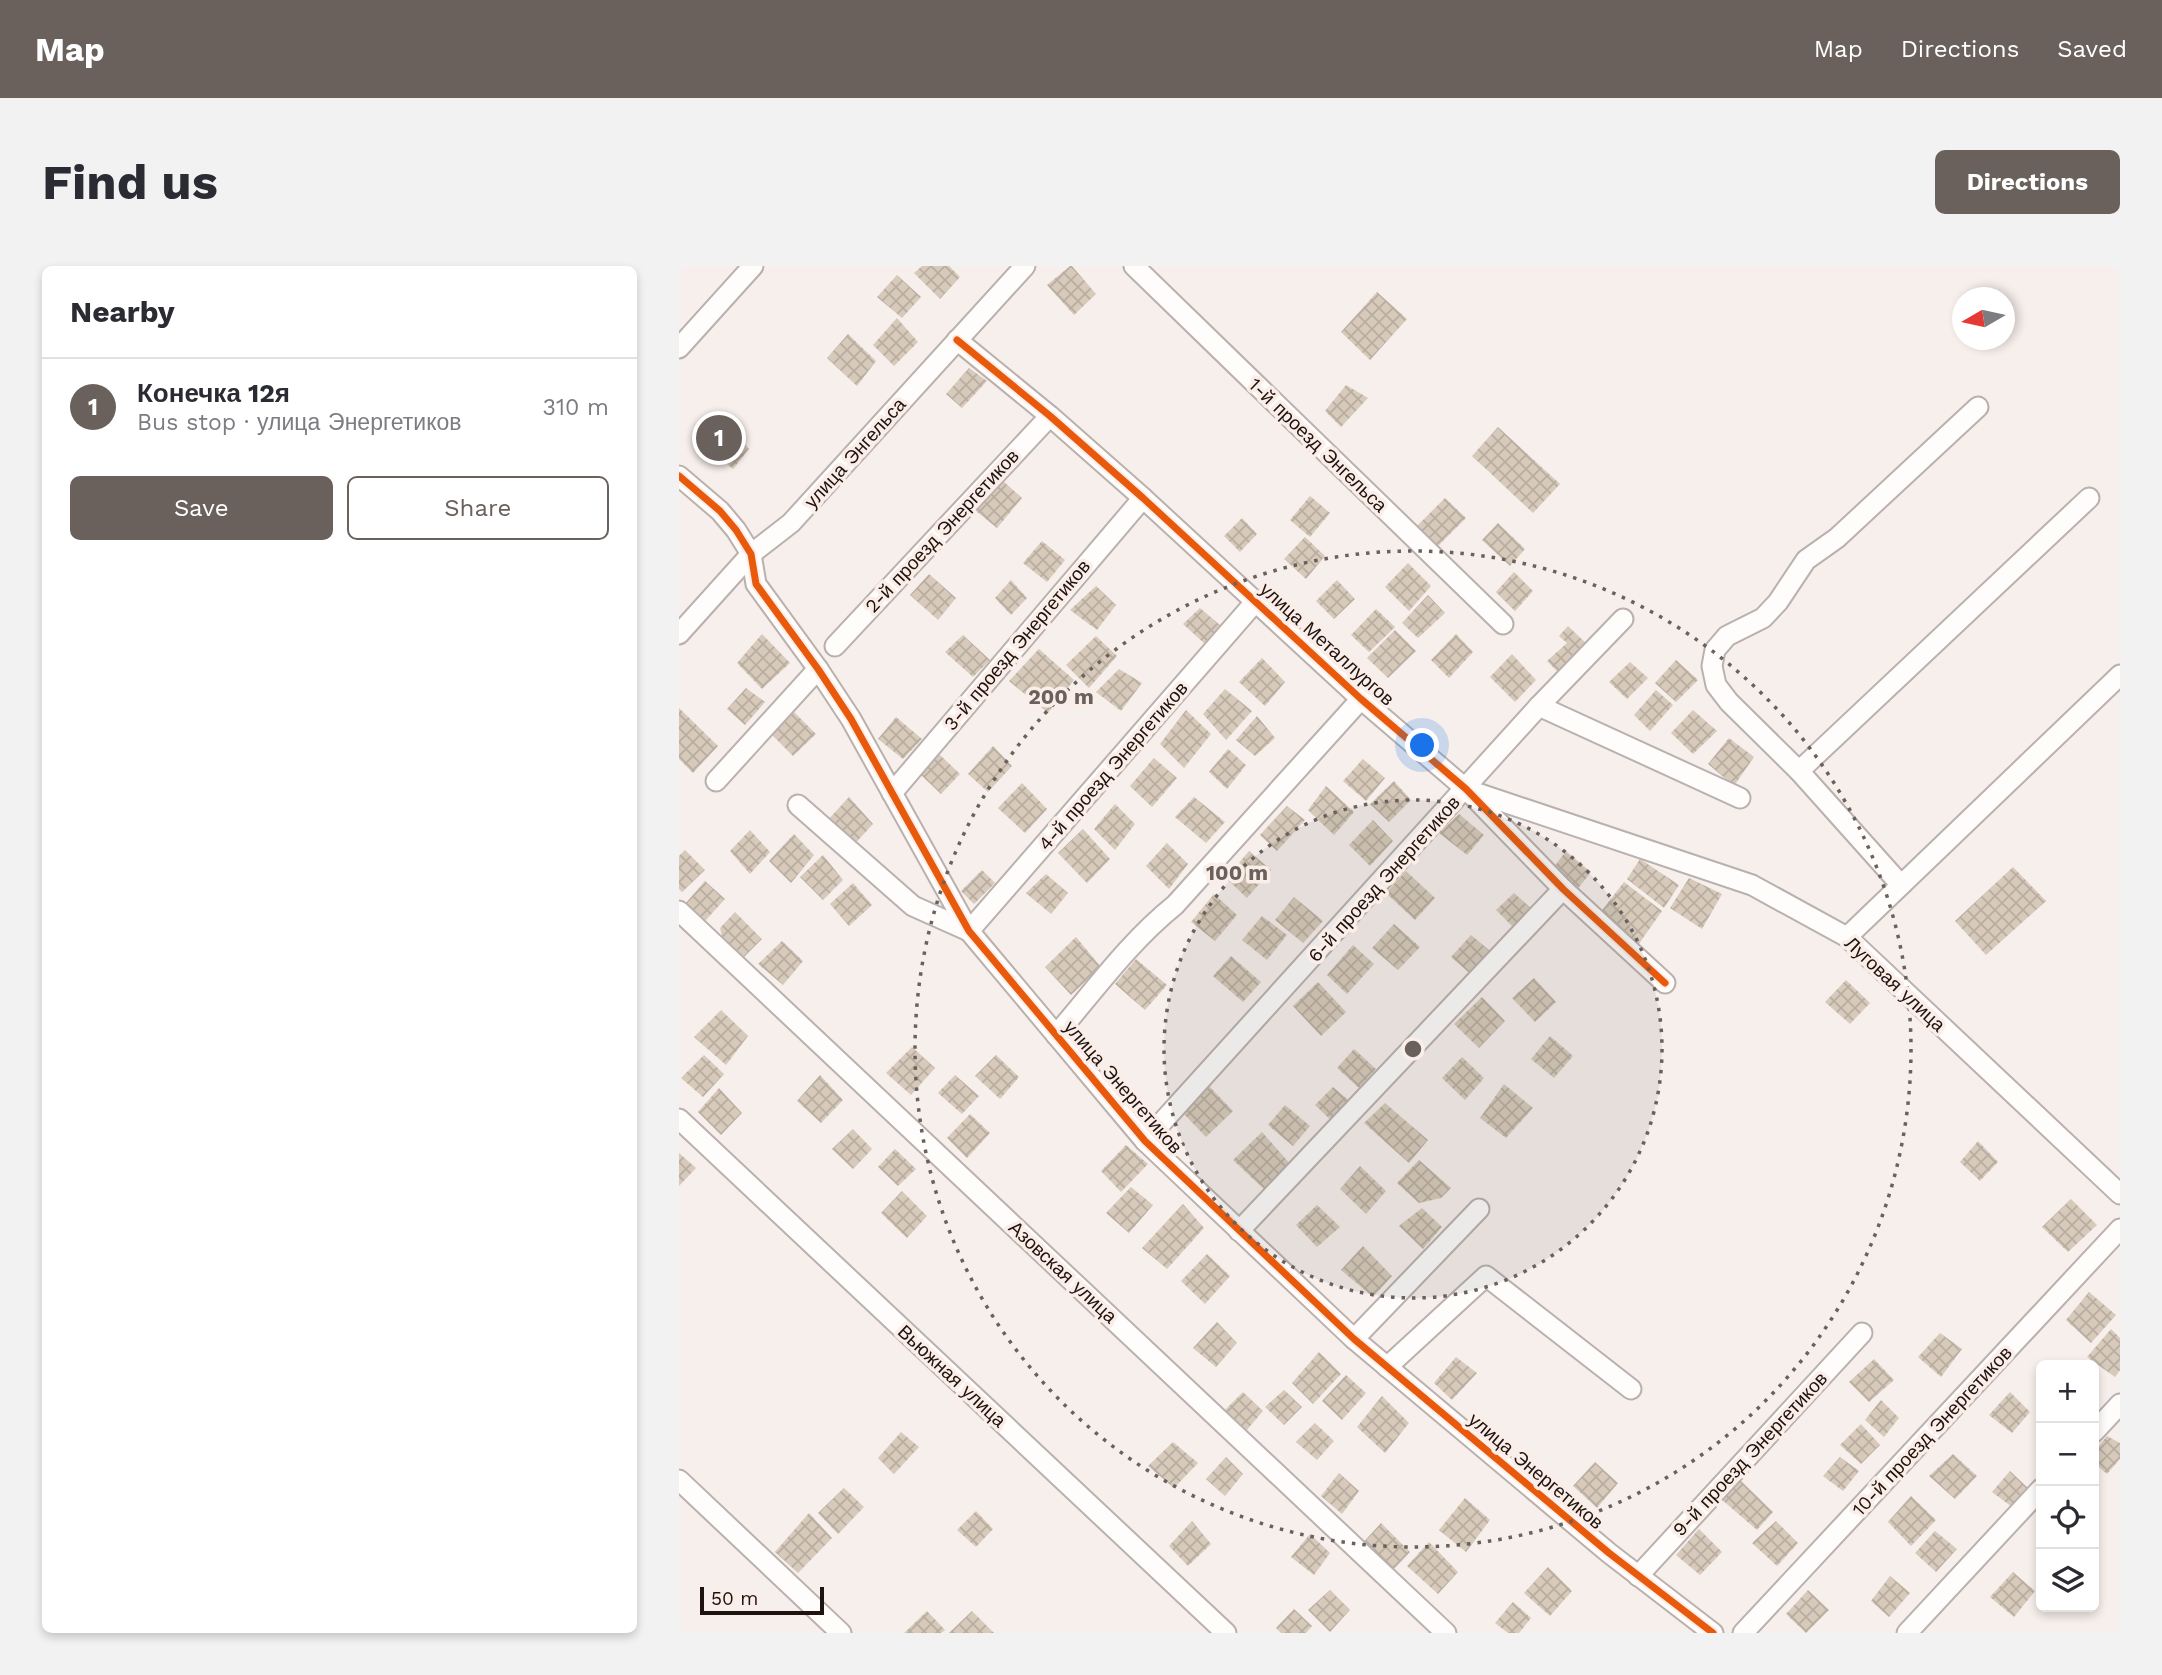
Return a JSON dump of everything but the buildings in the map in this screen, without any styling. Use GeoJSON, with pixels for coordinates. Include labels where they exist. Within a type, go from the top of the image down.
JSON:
{"type":"FeatureCollection","features":[{"type":"Feature","properties":{"kind":"street"},"geometry":{"type":"LineString","coordinates":[[679,348],[753,266]]}},
{"type":"Feature","properties":{"kind":"street","name":"улица Энгельса"},"geometry":{"type":"LineString","coordinates":[[679,634],[751,555],[791,523],[1025,266]]}},
{"type":"Feature","properties":{"kind":"street","name":"1-й проезд Энгельса"},"geometry":{"type":"LineString","coordinates":[[1134,266],[1503,624]]}},
{"type":"Feature","properties":{"kind":"street","name":"улица Металлургов"},"geometry":{"type":"LineString","coordinates":[[957,340],[1050,416],[1143,498],[1361,699],[1466,789],[1563,889],[1665,983]]}},
{"type":"Feature","properties":{"kind":"street"},"geometry":{"type":"LineString","coordinates":[[1901,885],[1799,771],[1729,702],[1716,685],[1712,666],[1715,650],[1727,636],[1763,618],[1778,602],[1805,560],[1837,538],[1978,407]]}},
{"type":"Feature","properties":{"kind":"street","name":"2-й проезд Энергетиков"},"geometry":{"type":"LineString","coordinates":[[835,646],[1050,416]]}},
{"type":"Feature","properties":{"kind":"street","name":"улица Энергетиков"},"geometry":{"type":"LineString","coordinates":[[679,476],[720,511],[736,530],[751,555],[756,584],[851,719],[969,931],[1145,1141],[1354,1339],[1638,1576],[1713,1633]]}},
{"type":"Feature","properties":{"kind":"street","name":"3-й проезд Энергетиков"},"geometry":{"type":"LineString","coordinates":[[892,793],[1143,498]]}},
{"type":"Feature","properties":{"kind":"street"},"geometry":{"type":"LineString","coordinates":[[1799,771],[2089,498]]}},
{"type":"Feature","properties":{"kind":"street","name":"4-й проезд Энергетиков"},"geometry":{"type":"LineString","coordinates":[[969,931],[1256,601]]}},
{"type":"Feature","properties":{"kind":"street","name":"6-й проезд Энергетиков"},"geometry":{"type":"LineString","coordinates":[[1145,1141],[1539,706],[1623,619]]}},
{"type":"Feature","properties":{"kind":"street"},"geometry":{"type":"LineString","coordinates":[[716,780],[818,669]]}},
{"type":"Feature","properties":{"kind":"street"},"geometry":{"type":"LineString","coordinates":[[1847,937],[2120,675]]}},
{"type":"Feature","properties":{"kind":"street"},"geometry":{"type":"LineString","coordinates":[[1056,1035],[1135,942],[1174,905],[1361,699]]}},
{"type":"Feature","properties":{"kind":"street"},"geometry":{"type":"LineString","coordinates":[[1539,706],[1740,798]]}},
{"type":"Feature","properties":{"kind":"street","name":"Луговая улица"},"geometry":{"type":"LineString","coordinates":[[1466,789],[1752,885],[1847,937],[2120,1194]]}},
{"type":"Feature","properties":{"kind":"street"},"geometry":{"type":"LineString","coordinates":[[798,805],[913,906],[969,931]]}},
{"type":"Feature","properties":{"kind":"street"},"geometry":{"type":"LineString","coordinates":[[1240,1231],[1563,889]]}},
{"type":"Feature","properties":{"kind":"street","name":"Азовская улица"},"geometry":{"type":"LineString","coordinates":[[679,911],[1446,1633]]}},
{"type":"Feature","properties":{"kind":"street","name":"Вьюжная улица"},"geometry":{"type":"LineString","coordinates":[[679,1119],[1226,1633]]}},
{"type":"Feature","properties":{"kind":"street"},"geometry":{"type":"LineString","coordinates":[[1354,1339],[1479,1209]]}},
{"type":"Feature","properties":{"kind":"street","name":"10-й проезд Энергетиков"},"geometry":{"type":"LineString","coordinates":[[1743,1633],[2120,1229]]}},
{"type":"Feature","properties":{"kind":"street"},"geometry":{"type":"LineString","coordinates":[[1387,1367],[1486,1276],[1631,1389]]}},
{"type":"Feature","properties":{"kind":"street","name":"9-й проезд Энергетиков"},"geometry":{"type":"LineString","coordinates":[[1638,1576],[1862,1333]]}},
{"type":"Feature","properties":{"kind":"street"},"geometry":{"type":"LineString","coordinates":[[2099,1427],[2120,1404]]}},
{"type":"Feature","properties":{"kind":"street"},"geometry":{"type":"LineString","coordinates":[[679,1480],[841,1633]]}},
{"type":"Feature","properties":{"kind":"street"},"geometry":{"type":"LineString","coordinates":[[1907,1633],[2036,1494]]}},
{"type":"Feature","properties":{"kind":"cycle path"},"geometry":{"type":"LineString","coordinates":[[957,340],[1050,416],[1143,498],[1361,699],[1466,789],[1563,889],[1665,983]]}},
{"type":"Feature","properties":{"kind":"cycle path"},"geometry":{"type":"LineString","coordinates":[[679,476],[720,511],[736,530],[751,554],[756,584],[851,719],[969,931],[1145,1141],[1354,1339],[1609,1553],[1713,1633]]}},
{"type":"Feature","properties":{"kind":"place","name":"Конечка 12я"},"geometry":{"type":"Point","coordinates":[719,438]}}]}
